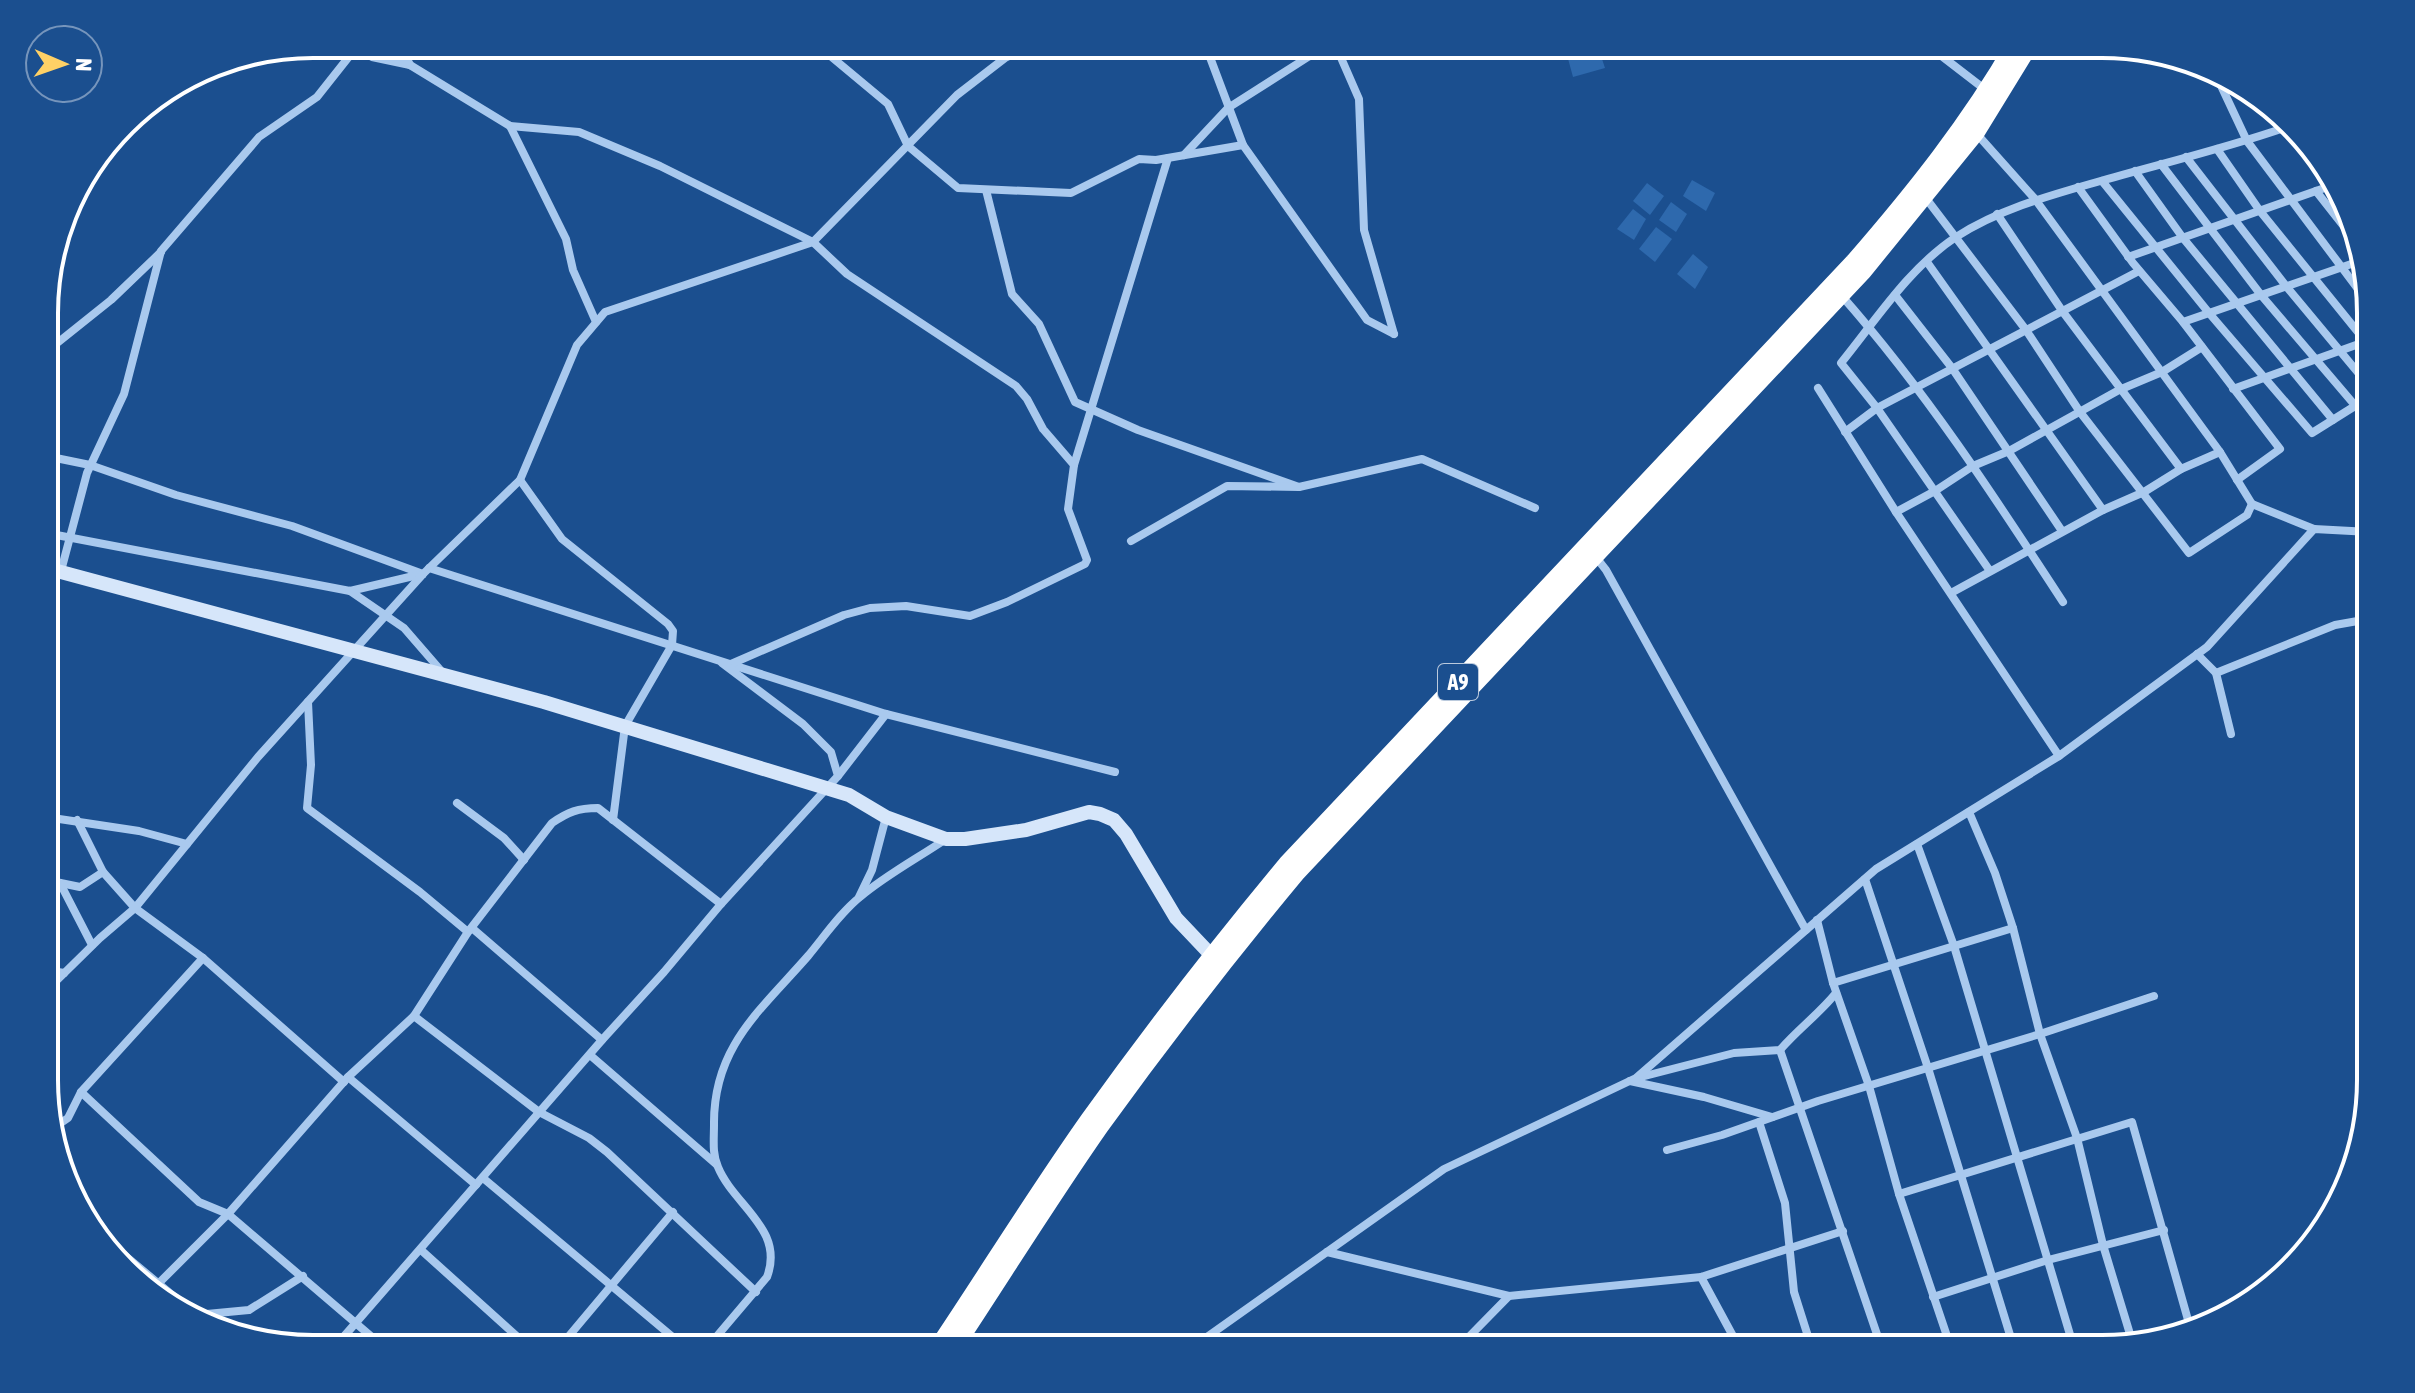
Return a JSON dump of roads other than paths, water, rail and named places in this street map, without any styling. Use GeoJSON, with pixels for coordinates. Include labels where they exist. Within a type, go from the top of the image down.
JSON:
{"type":"FeatureCollection","features":[{"type":"Feature","properties":{"kind":"highway","name":"A9"},"geometry":{"type":"LineString","coordinates":[[947,1335],[1088,1122],[1212,956],[1297,853],[1854,262],[1965,124],[2007,58]]}},
{"type":"Feature","properties":{"kind":"highway","name":"A9"},"geometry":{"type":"LineString","coordinates":[[962,1335],[1098,1129],[1237,944],[1297,872],[1841,295],[1976,132],[2021,58]]}},
{"type":"Feature","properties":{"kind":"street"},"geometry":{"type":"LineString","coordinates":[[58,342],[111,300],[161,251],[259,137],[317,97],[348,58]]}},
{"type":"Feature","properties":{"kind":"street"},"geometry":{"type":"LineString","coordinates":[[377,58],[410,65],[510,126],[579,132],[660,166],[813,242],[847,274],[1016,386],[1027,399],[1043,429],[1074,465]]}},
{"type":"Feature","properties":{"kind":"street"},"geometry":{"type":"LineString","coordinates":[[407,58],[410,65]]}},
{"type":"Feature","properties":{"kind":"street"},"geometry":{"type":"LineString","coordinates":[[833,58],[888,104],[908,146],[958,188],[1071,193],[1139,159],[1168,158],[1243,145]]}},
{"type":"Feature","properties":{"kind":"street"},"geometry":{"type":"LineString","coordinates":[[58,979],[135,908],[258,757],[426,571],[520,480],[577,345],[605,312],[813,242],[957,95],[1005,58]]}},
{"type":"Feature","properties":{"kind":"street"},"geometry":{"type":"LineString","coordinates":[[1210,58],[1243,145],[1367,320],[1394,334],[1364,230],[1359,99],[1341,58]]}},
{"type":"Feature","properties":{"kind":"street"},"geometry":{"type":"LineString","coordinates":[[1184,155],[1228,108],[1306,58]]}},
{"type":"Feature","properties":{"kind":"street"},"geometry":{"type":"LineString","coordinates":[[1944,58],[1987,91]]}},
{"type":"Feature","properties":{"kind":"street"},"geometry":{"type":"LineString","coordinates":[[2222,89],[2247,141],[2355,286]]}},
{"type":"Feature","properties":{"kind":"street"},"geometry":{"type":"LineString","coordinates":[[510,126],[566,239],[573,270],[596,322]]}},
{"type":"Feature","properties":{"kind":"street"},"geometry":{"type":"LineString","coordinates":[[1990,571],[1877,408],[1841,363],[1895,295],[1927,262],[1954,238],[1997,214],[2035,199],[2279,130]]}},
{"type":"Feature","properties":{"kind":"street"},"geometry":{"type":"LineString","coordinates":[[1976,132],[2035,199],[2220,452],[2252,504],[2314,529],[2356,531]]}},
{"type":"Feature","properties":{"kind":"street"},"geometry":{"type":"LineString","coordinates":[[2217,149],[2260,211],[2356,327]]}},
{"type":"Feature","properties":{"kind":"street"},"geometry":{"type":"LineString","coordinates":[[2186,157],[2356,370]]}},
{"type":"Feature","properties":{"kind":"street"},"geometry":{"type":"LineString","coordinates":[[726,664],[844,615],[870,608],[906,606],[970,616],[1007,602],[1085,564],[1087,560],[1068,509],[1074,465],[1168,158]]}},
{"type":"Feature","properties":{"kind":"street"},"geometry":{"type":"LineString","coordinates":[[2102,181],[2312,433],[2355,406],[2261,295],[2161,164]]}},
{"type":"Feature","properties":{"kind":"street"},"geometry":{"type":"LineString","coordinates":[[2135,171],[2183,238],[2333,420]]}},
{"type":"Feature","properties":{"kind":"street"},"geometry":{"type":"LineString","coordinates":[[2078,187],[2128,257],[2183,322],[2280,449],[2237,480]]}},
{"type":"Feature","properties":{"kind":"street"},"geometry":{"type":"LineString","coordinates":[[2128,257],[2324,188]]}},
{"type":"Feature","properties":{"kind":"street"},"geometry":{"type":"LineString","coordinates":[[986,190],[1012,294],[1039,324],[1075,402],[1138,430],[1299,487]]}},
{"type":"Feature","properties":{"kind":"street"},"geometry":{"type":"LineString","coordinates":[[2316,191],[2340,221]]}},
{"type":"Feature","properties":{"kind":"street"},"geometry":{"type":"LineString","coordinates":[[1925,197],[2026,330],[2080,412],[2189,553],[2247,515],[2252,504]]}},
{"type":"Feature","properties":{"kind":"street"},"geometry":{"type":"LineString","coordinates":[[1997,214],[2119,390],[2181,469]]}},
{"type":"Feature","properties":{"kind":"street"},"geometry":{"type":"LineString","coordinates":[[58,562],[70,538],[90,465],[124,394],[161,251]]}},
{"type":"Feature","properties":{"kind":"street"},"geometry":{"type":"LineString","coordinates":[[1927,262],[2103,510]]}},
{"type":"Feature","properties":{"kind":"street"},"geometry":{"type":"LineString","coordinates":[[2183,322],[2352,264]]}},
{"type":"Feature","properties":{"kind":"street"},"geometry":{"type":"LineString","coordinates":[[1845,432],[1877,408],[2139,271]]}},
{"type":"Feature","properties":{"kind":"street"},"geometry":{"type":"LineString","coordinates":[[1841,295],[1917,387],[2063,602]]}},
{"type":"Feature","properties":{"kind":"street"},"geometry":{"type":"LineString","coordinates":[[1895,295],[1952,368],[2062,531]]}},
{"type":"Feature","properties":{"kind":"street"},"geometry":{"type":"LineString","coordinates":[[2233,389],[2356,345]]}},
{"type":"Feature","properties":{"kind":"street"},"geometry":{"type":"LineString","coordinates":[[1896,512],[1973,466],[2009,451],[2119,390],[2162,372],[2202,347]]}},
{"type":"Feature","properties":{"kind":"street"},"geometry":{"type":"LineString","coordinates":[[1818,388],[1896,512],[2059,756]]}},
{"type":"Feature","properties":{"kind":"street"},"geometry":{"type":"LineString","coordinates":[[1951,593],[2062,531],[2220,452]]}},
{"type":"Feature","properties":{"kind":"street"},"geometry":{"type":"LineString","coordinates":[[58,458],[90,465],[176,495],[292,526],[426,571],[886,714],[1115,772]]}},
{"type":"Feature","properties":{"kind":"street"},"geometry":{"type":"LineString","coordinates":[[1131,541],[1227,486],[1299,487],[1422,459],[1535,508]]}},
{"type":"Feature","properties":{"kind":"street"},"geometry":{"type":"LineString","coordinates":[[520,480],[562,539],[673,631],[672,645],[625,726],[613,820]]}},
{"type":"Feature","properties":{"kind":"street"},"geometry":{"type":"LineString","coordinates":[[1633,1080],[1865,879],[2059,756],[2207,647],[2314,529]]}},
{"type":"Feature","properties":{"kind":"street"},"geometry":{"type":"LineString","coordinates":[[58,536],[350,591],[404,628],[447,676]]}},
{"type":"Feature","properties":{"kind":"street"},"geometry":{"type":"LineString","coordinates":[[1595,555],[1806,930]]}},
{"type":"Feature","properties":{"kind":"street"},"geometry":{"type":"LineString","coordinates":[[58,571],[625,726],[849,795],[886,817],[946,839],[1026,830],[1089,812],[1100,814],[1114,820],[1126,834],[1176,918],[1212,956]]}},
{"type":"Feature","properties":{"kind":"street"},"geometry":{"type":"LineString","coordinates":[[350,591],[426,571]]}},
{"type":"Feature","properties":{"kind":"street"},"geometry":{"type":"LineString","coordinates":[[2216,673],[2335,625],[2356,621]]}},
{"type":"Feature","properties":{"kind":"street"},"geometry":{"type":"LineString","coordinates":[[2197,654],[2216,673],[2231,734]]}},
{"type":"Feature","properties":{"kind":"street"},"geometry":{"type":"LineString","coordinates":[[726,664],[803,724],[831,752],[838,776]]}},
{"type":"Feature","properties":{"kind":"street"},"geometry":{"type":"LineString","coordinates":[[308,702],[311,765],[307,808],[470,930],[602,1040]]}},
{"type":"Feature","properties":{"kind":"street"},"geometry":{"type":"LineString","coordinates":[[345,1335],[721,904],[838,776],[886,714]]}},
{"type":"Feature","properties":{"kind":"street"},"geometry":{"type":"LineString","coordinates":[[457,803],[504,838],[524,860]]}},
{"type":"Feature","properties":{"kind":"street"},"geometry":{"type":"LineString","coordinates":[[160,1283],[228,1214],[346,1080],[414,1016],[470,930],[552,823],[569,811],[598,808],[721,904]]}},
{"type":"Feature","properties":{"kind":"street"},"geometry":{"type":"LineString","coordinates":[[1969,812],[1995,873],[2013,928],[2040,1034],[2077,1138],[2103,1245],[2130,1333]]}},
{"type":"Feature","properties":{"kind":"street"},"geometry":{"type":"LineString","coordinates":[[859,897],[872,870],[886,817]]}},
{"type":"Feature","properties":{"kind":"street"},"geometry":{"type":"LineString","coordinates":[[58,818],[139,831],[187,844]]}},
{"type":"Feature","properties":{"kind":"street"},"geometry":{"type":"LineString","coordinates":[[77,820],[103,872],[135,908],[203,958],[346,1080],[480,1182],[670,1335]]}},
{"type":"Feature","properties":{"kind":"street"},"geometry":{"type":"LineString","coordinates":[[716,1165],[713,1102],[725,1060],[742,1031],[859,897],[946,839]]}},
{"type":"Feature","properties":{"kind":"street"},"geometry":{"type":"LineString","coordinates":[[1917,844],[1954,946],[2070,1334]]}},
{"type":"Feature","properties":{"kind":"street"},"geometry":{"type":"LineString","coordinates":[[58,884],[80,887],[103,872]]}},
{"type":"Feature","properties":{"kind":"street"},"geometry":{"type":"LineString","coordinates":[[1865,879],[1928,1068],[2010,1334]]}},
{"type":"Feature","properties":{"kind":"street"},"geometry":{"type":"LineString","coordinates":[[61,885],[92,945]]}},
{"type":"Feature","properties":{"kind":"street"},"geometry":{"type":"LineString","coordinates":[[1817,920],[1834,988],[1869,1086],[1899,1194],[1946,1334]]}},
{"type":"Feature","properties":{"kind":"street"},"geometry":{"type":"LineString","coordinates":[[1210,1335],[1444,1169],[1633,1080],[1734,1053],[1780,1050],[1800,1027],[1825,1007],[1834,988],[1895,965],[2013,928]]}},
{"type":"Feature","properties":{"kind":"street"},"geometry":{"type":"LineString","coordinates":[[62,1122],[68,1118],[81,1092],[203,958]]}},
{"type":"Feature","properties":{"kind":"street"},"geometry":{"type":"LineString","coordinates":[[58,972],[64,973]]}},
{"type":"Feature","properties":{"kind":"street"},"geometry":{"type":"LineString","coordinates":[[1667,1150],[2154,996]]}},
{"type":"Feature","properties":{"kind":"street"},"geometry":{"type":"LineString","coordinates":[[414,1016],[539,1112],[589,1138],[673,1212],[756,1292]]}},
{"type":"Feature","properties":{"kind":"street"},"geometry":{"type":"LineString","coordinates":[[1780,1050],[1877,1334]]}},
{"type":"Feature","properties":{"kind":"street"},"geometry":{"type":"LineString","coordinates":[[590,1055],[716,1165],[759,1221],[770,1246],[772,1265],[756,1292],[718,1335]]}},
{"type":"Feature","properties":{"kind":"street"},"geometry":{"type":"LineString","coordinates":[[1633,1080],[1772,1117]]}},
{"type":"Feature","properties":{"kind":"street"},"geometry":{"type":"LineString","coordinates":[[81,1092],[199,1202],[228,1214],[369,1335]]}},
{"type":"Feature","properties":{"kind":"street"},"geometry":{"type":"LineString","coordinates":[[1759,1122],[1785,1203],[1794,1292],[1807,1334]]}},
{"type":"Feature","properties":{"kind":"street"},"geometry":{"type":"LineString","coordinates":[[1899,1194],[2132,1122],[2188,1319]]}},
{"type":"Feature","properties":{"kind":"street"},"geometry":{"type":"LineString","coordinates":[[570,1335],[673,1212]]}},
{"type":"Feature","properties":{"kind":"street"},"geometry":{"type":"LineString","coordinates":[[1933,1297],[2048,1260],[2164,1230]]}},
{"type":"Feature","properties":{"kind":"street"},"geometry":{"type":"LineString","coordinates":[[1327,1252],[1509,1296],[1701,1277],[1843,1231]]}},
{"type":"Feature","properties":{"kind":"street"},"geometry":{"type":"LineString","coordinates":[[421,1250],[515,1335]]}},
{"type":"Feature","properties":{"kind":"street"},"geometry":{"type":"LineString","coordinates":[[213,1315],[249,1310],[303,1276]]}},
{"type":"Feature","properties":{"kind":"street"},"geometry":{"type":"LineString","coordinates":[[1701,1277],[1732,1334]]}},
{"type":"Feature","properties":{"kind":"street"},"geometry":{"type":"LineString","coordinates":[[1471,1334],[1509,1296]]}}]}
